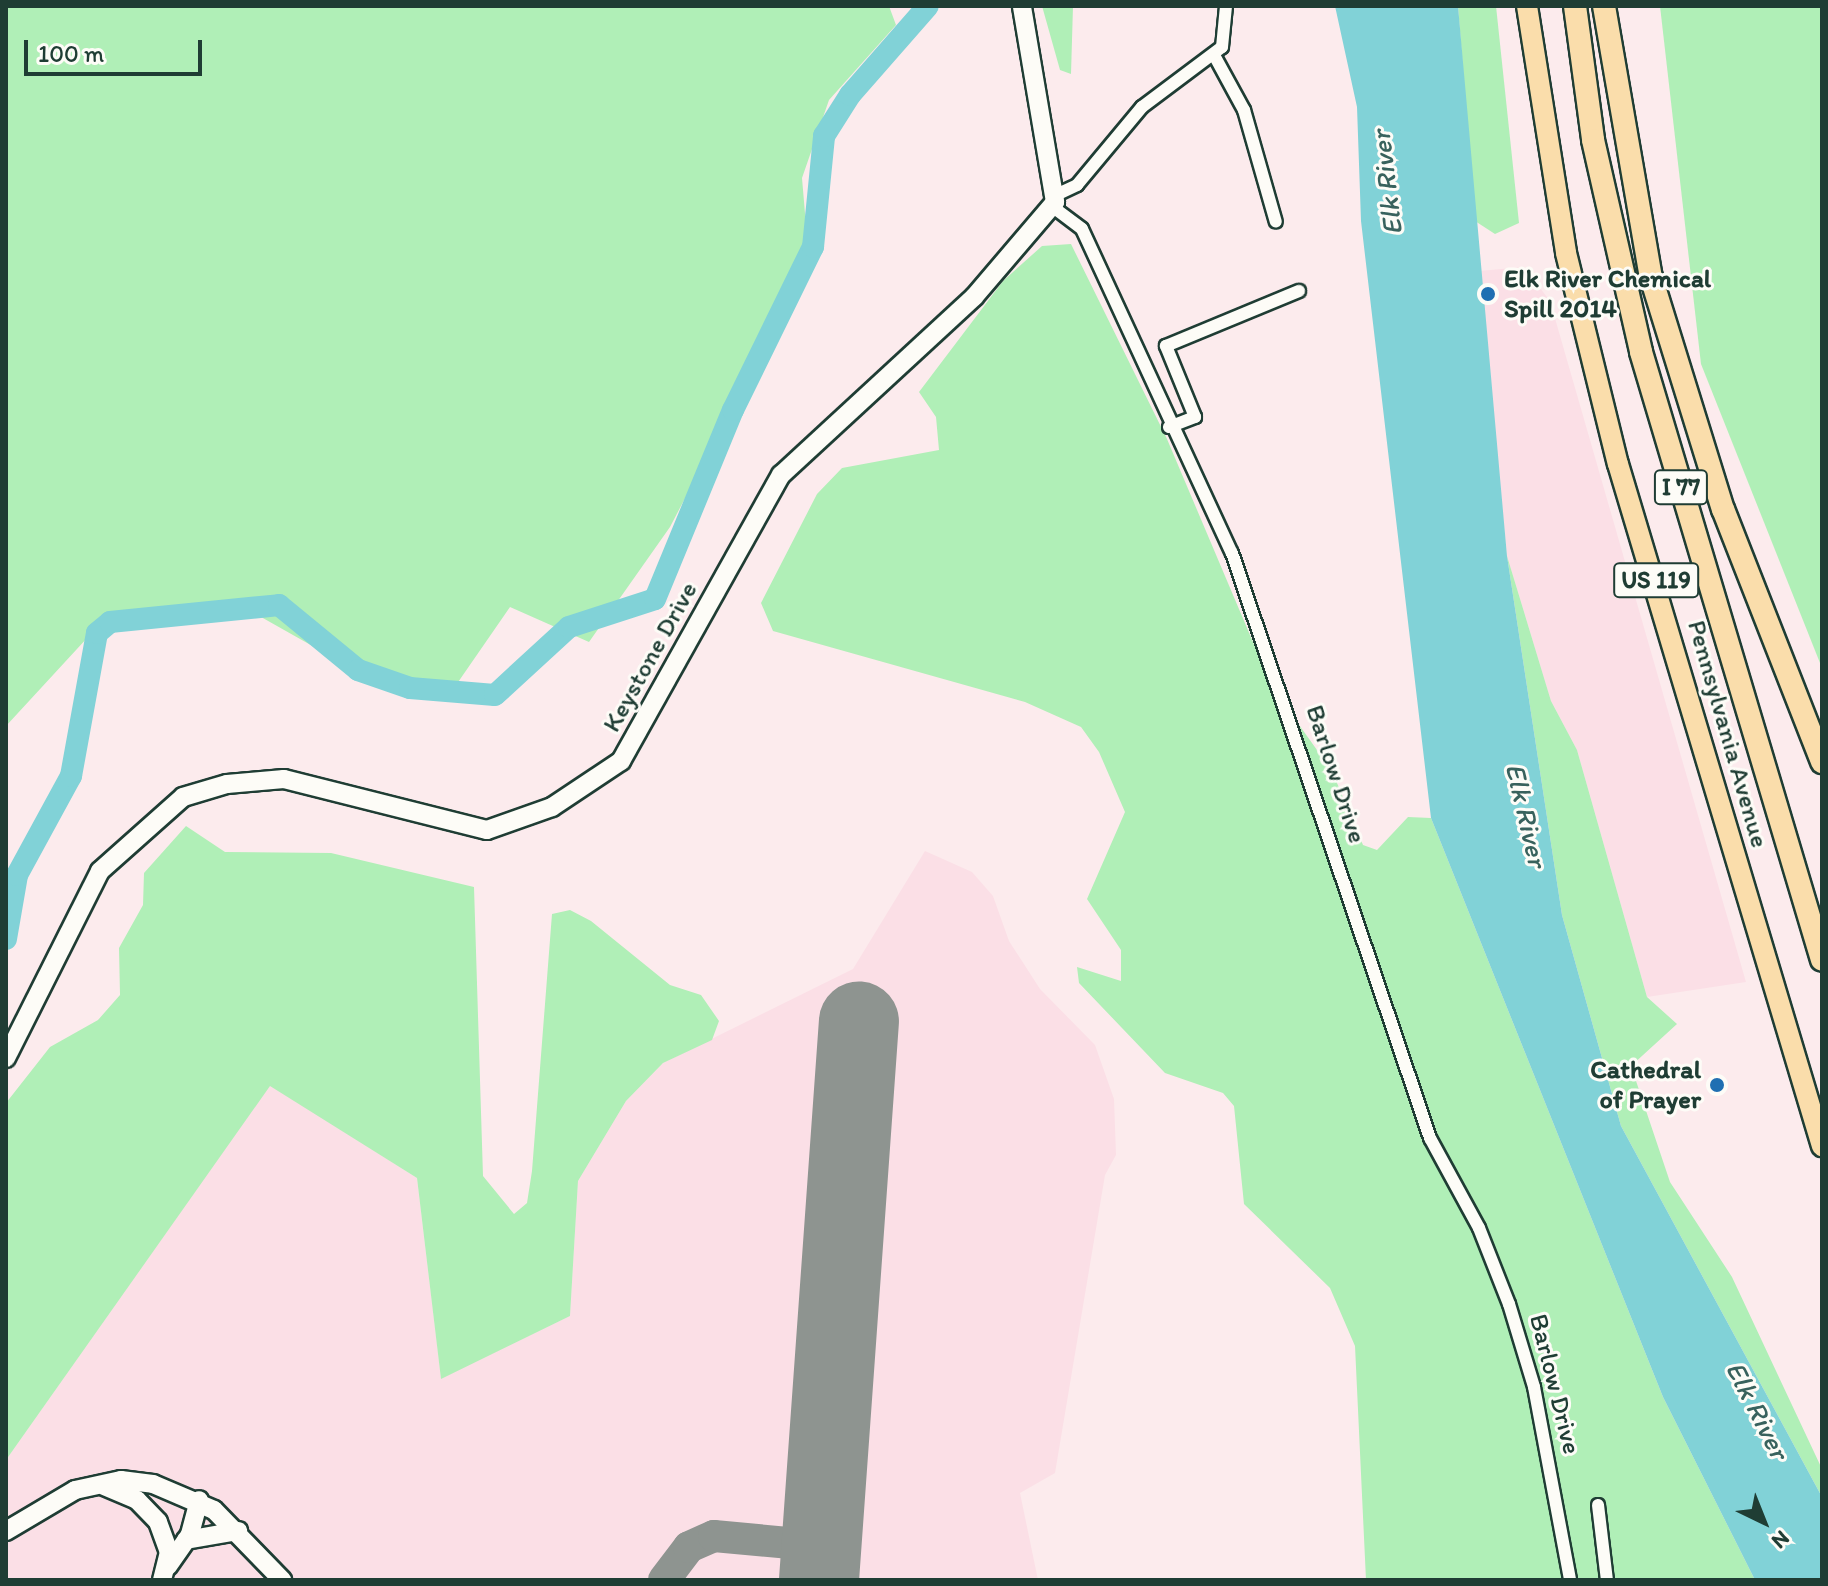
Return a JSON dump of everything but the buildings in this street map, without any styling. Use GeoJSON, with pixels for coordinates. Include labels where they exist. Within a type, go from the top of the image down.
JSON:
{"type":"FeatureCollection","features":[{"type":"Feature","properties":{"kind":"highway","name":"I 77"},"geometry":{"type":"LineString","coordinates":[[1575,6],[1596,154],[1641,352],[1822,960]]}},
{"type":"Feature","properties":{"kind":"highway","name":"I 77"},"geometry":{"type":"LineString","coordinates":[[1604,6],[1651,277],[1723,509],[1822,762]]}},
{"type":"Feature","properties":{"kind":"main road","name":"Pennsylvania Avenue"},"geometry":{"type":"LineString","coordinates":[[1527,6],[1566,253],[1618,464],[1822,1146]]}},
{"type":"Feature","properties":{"kind":"street"},"geometry":{"type":"LineString","coordinates":[[1022,6],[1055,200]]}},
{"type":"Feature","properties":{"kind":"street"},"geometry":{"type":"LineString","coordinates":[[1226,6],[1227,39],[1214,55],[1244,110],[1276,222]]}},
{"type":"Feature","properties":{"kind":"street","name":"Keystone Drive"},"geometry":{"type":"LineString","coordinates":[[6,1058],[93,881],[157,814],[183,797],[214,786],[284,779],[487,830],[552,807],[610,771],[647,724],[781,475],[974,297],[1055,200],[1077,185],[1142,107],[1214,55]]}},
{"type":"Feature","properties":{"kind":"street","name":"Barlow Drive"},"geometry":{"type":"LineString","coordinates":[[1055,200],[1082,229],[1169,427],[1232,553],[1430,1138],[1479,1228],[1509,1304],[1534,1387],[1570,1580]]}},
{"type":"Feature","properties":{"kind":"street"},"geometry":{"type":"LineString","coordinates":[[1169,427],[1195,417],[1166,346],[1299,291]]}},
{"type":"Feature","properties":{"kind":"street"},"geometry":{"type":"LineString","coordinates":[[6,1531],[61,1495],[136,1481],[199,1500],[238,1531],[282,1580]]}},
{"type":"Feature","properties":{"kind":"street"},"geometry":{"type":"LineString","coordinates":[[104,1486],[152,1513],[166,1542],[165,1573]]}},
{"type":"Feature","properties":{"kind":"street"},"geometry":{"type":"LineString","coordinates":[[165,1573],[186,1540],[199,1500]]}},
{"type":"Feature","properties":{"kind":"street"},"geometry":{"type":"LineString","coordinates":[[1598,1505],[1607,1580]]}},
{"type":"Feature","properties":{"kind":"street"},"geometry":{"type":"LineString","coordinates":[[186,1540],[238,1531]]}},
{"type":"Feature","properties":{"kind":"shaded area"},"geometry":{"type":"Polygon","coordinates":[[[1524,267],[1550,301],[1746,982],[1647,997],[1577,750],[1551,701],[1507,556],[1479,271],[1524,267]]]}},
{"type":"Feature","properties":{"kind":"shaded area"},"geometry":{"type":"Polygon","coordinates":[[[925,851],[972,872],[993,896],[1009,941],[1040,989],[1095,1045],[1114,1099],[1116,1155],[1105,1175],[1055,1473],[1020,1493],[1038,1580],[6,1580],[6,1460],[270,1085],[417,1178],[441,1378],[570,1316],[578,1181],[626,1101],[663,1063],[853,969],[925,851]]]}},
{"type":"Feature","properties":{"kind":"green space"},"geometry":{"type":"Polygon","coordinates":[[[6,6],[889,6],[896,25],[829,100],[802,178],[807,237],[789,299],[670,527],[589,642],[510,607],[454,688],[378,683],[240,605],[181,607],[100,624],[6,726],[6,6]]]}},
{"type":"Feature","properties":{"kind":"green space"},"geometry":{"type":"Polygon","coordinates":[[[1042,6],[1073,6],[1071,74],[1060,70],[1042,6]]]}},
{"type":"Feature","properties":{"kind":"green space"},"geometry":{"type":"Polygon","coordinates":[[[1458,6],[1496,6],[1519,223],[1495,234],[1475,221],[1458,6]]]}},
{"type":"Feature","properties":{"kind":"green space"},"geometry":{"type":"Polygon","coordinates":[[[1660,6],[1822,6],[1822,668],[1701,364],[1660,6]]]}},
{"type":"Feature","properties":{"kind":"green space"},"geometry":{"type":"Polygon","coordinates":[[[1071,244],[1167,439],[1272,687],[1332,771],[1363,845],[1377,850],[1408,817],[1431,818],[1663,1397],[1755,1580],[1366,1580],[1355,1346],[1330,1288],[1244,1204],[1234,1106],[1223,1093],[1165,1073],[1079,983],[1077,967],[1121,981],[1121,950],[1087,899],[1125,812],[1099,752],[1081,727],[1025,702],[773,631],[761,603],[817,494],[842,468],[939,450],[936,417],[919,392],[1003,281],[1042,246],[1071,244]]]}},
{"type":"Feature","properties":{"kind":"green space"},"geometry":{"type":"Polygon","coordinates":[[[1507,556],[1551,701],[1577,750],[1647,997],[1677,1024],[1631,1066],[1670,1182],[1732,1277],[1822,1469],[1822,1497],[1621,1126],[1562,915],[1507,556]]]}},
{"type":"Feature","properties":{"kind":"green space"},"geometry":{"type":"Polygon","coordinates":[[[186,826],[225,852],[331,853],[474,887],[483,1176],[514,1214],[527,1203],[532,1171],[552,914],[570,910],[591,921],[670,985],[701,995],[719,1021],[712,1040],[663,1063],[626,1101],[578,1181],[570,1316],[441,1379],[417,1178],[270,1086],[6,1460],[6,1103],[50,1047],[98,1020],[120,995],[119,948],[143,905],[144,873],[186,826]]]}},
{"type":"Feature","properties":{"kind":"water","name":"Elk River"},"geometry":{"type":"Polygon","coordinates":[[[1335,6],[1458,6],[1507,556],[1562,915],[1621,1126],[1822,1497],[1822,1580],[1755,1580],[1663,1397],[1431,818],[1361,221],[1357,107],[1335,6]]]}},
{"type":"Feature","properties":{"kind":"waterway"},"geometry":{"type":"LineString","coordinates":[[6,939],[17,875],[71,776],[97,633],[110,622],[279,605],[358,670],[410,688],[495,695],[569,627],[655,599],[733,410],[813,247],[824,136],[850,95],[928,6]]}},
{"type":"Feature","properties":{"kind":"taxiway"},"geometry":{"type":"LineString","coordinates":[[664,1580],[689,1547],[714,1536],[821,1546]]}},
{"type":"Feature","properties":{"kind":"runway"},"geometry":{"type":"LineString","coordinates":[[819,1580],[859,1021]]}},
{"type":"Feature","properties":{"kind":"place","name":"Elk River Chemical Spill 2014"},"geometry":{"type":"Point","coordinates":[1488,294]}},
{"type":"Feature","properties":{"kind":"place","name":"Cathedral of Prayer"},"geometry":{"type":"Point","coordinates":[1717,1085]}}]}
